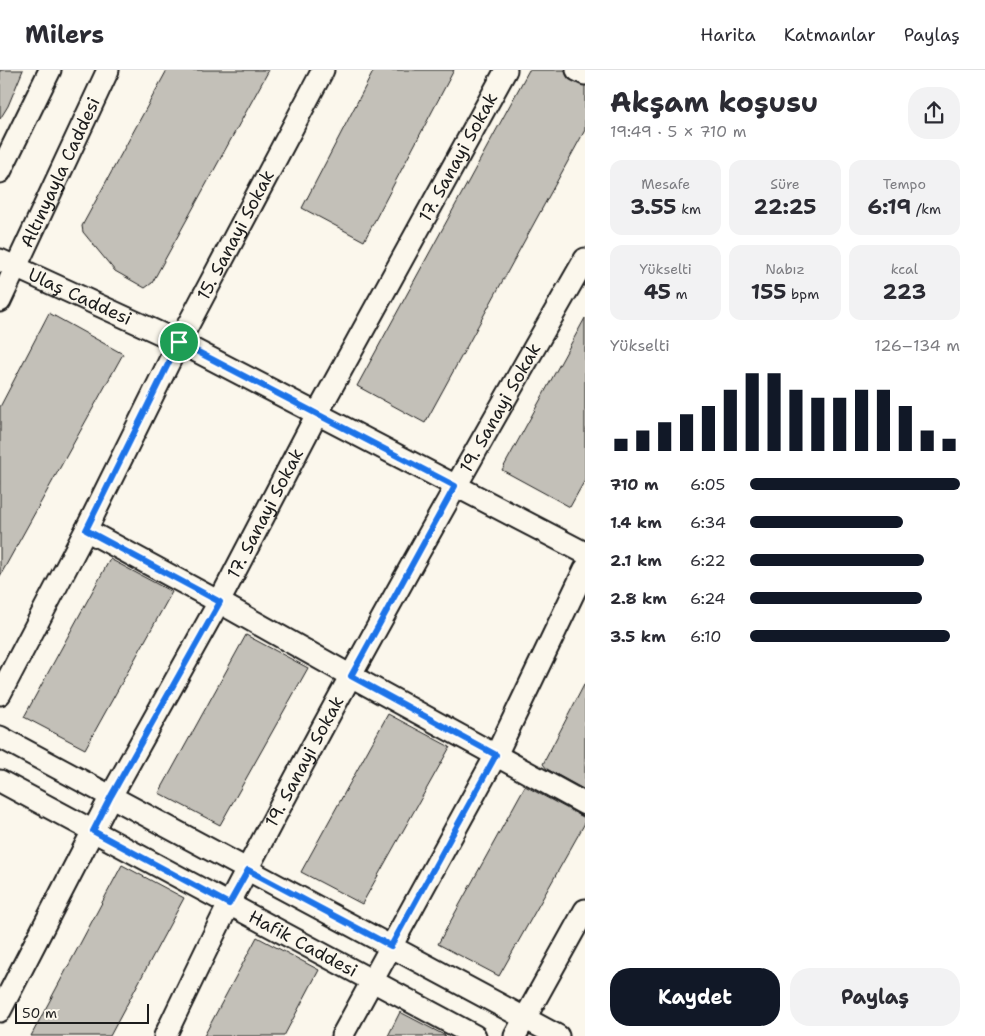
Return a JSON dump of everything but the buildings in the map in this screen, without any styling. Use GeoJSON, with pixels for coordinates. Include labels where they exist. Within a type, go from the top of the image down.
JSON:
{"type":"FeatureCollection","features":[{"type":"Feature","properties":{"kind":"street"},"geometry":{"type":"LineString","coordinates":[[0,172],[50,70]]}},
{"type":"Feature","properties":{"kind":"street","name":"Altınyayla Caddesi"},"geometry":{"type":"LineString","coordinates":[[0,301],[8,264],[108,70]]}},
{"type":"Feature","properties":{"kind":"street","name":"15. Sanayi Sokak"},"geometry":{"type":"LineString","coordinates":[[0,694],[86,530],[179,342],[323,70]]}},
{"type":"Feature","properties":{"kind":"street","name":"17. Sanayi Sokak"},"geometry":{"type":"LineString","coordinates":[[0,1011],[111,796],[220,602],[317,414],[506,70]]}},
{"type":"Feature","properties":{"kind":"street"},"geometry":{"type":"LineString","coordinates":[[577,70],[585,74]]}},
{"type":"Feature","properties":{"kind":"street","name":"19. Sanayi Sokak"},"geometry":{"type":"LineString","coordinates":[[165,1036],[229,904],[351,676],[455,486],[585,259]]}},
{"type":"Feature","properties":{"kind":"street","name":"Ulaş Caddesi"},"geometry":{"type":"LineString","coordinates":[[8,264],[179,342],[585,553]]}},
{"type":"Feature","properties":{"kind":"street"},"geometry":{"type":"LineString","coordinates":[[86,530],[585,804]]}},
{"type":"Feature","properties":{"kind":"street"},"geometry":{"type":"LineString","coordinates":[[342,1036],[496,755],[585,569]]}},
{"type":"Feature","properties":{"kind":"street"},"geometry":{"type":"LineString","coordinates":[[0,736],[558,1036]]}},
{"type":"Feature","properties":{"kind":"street","name":"Hafik Caddesi"},"geometry":{"type":"LineString","coordinates":[[0,781],[475,1036]]}},
{"type":"Feature","properties":{"kind":"street"},"geometry":{"type":"LineString","coordinates":[[515,1036],[585,910]]}},
{"type":"Feature","properties":{"kind":"route"},"geometry":{"type":"LineString","coordinates":[[179,342],[455,486],[351,676],[496,755],[391,946],[248,870],[229,904],[93,831],[220,602],[86,530],[179,342]]}}]}
